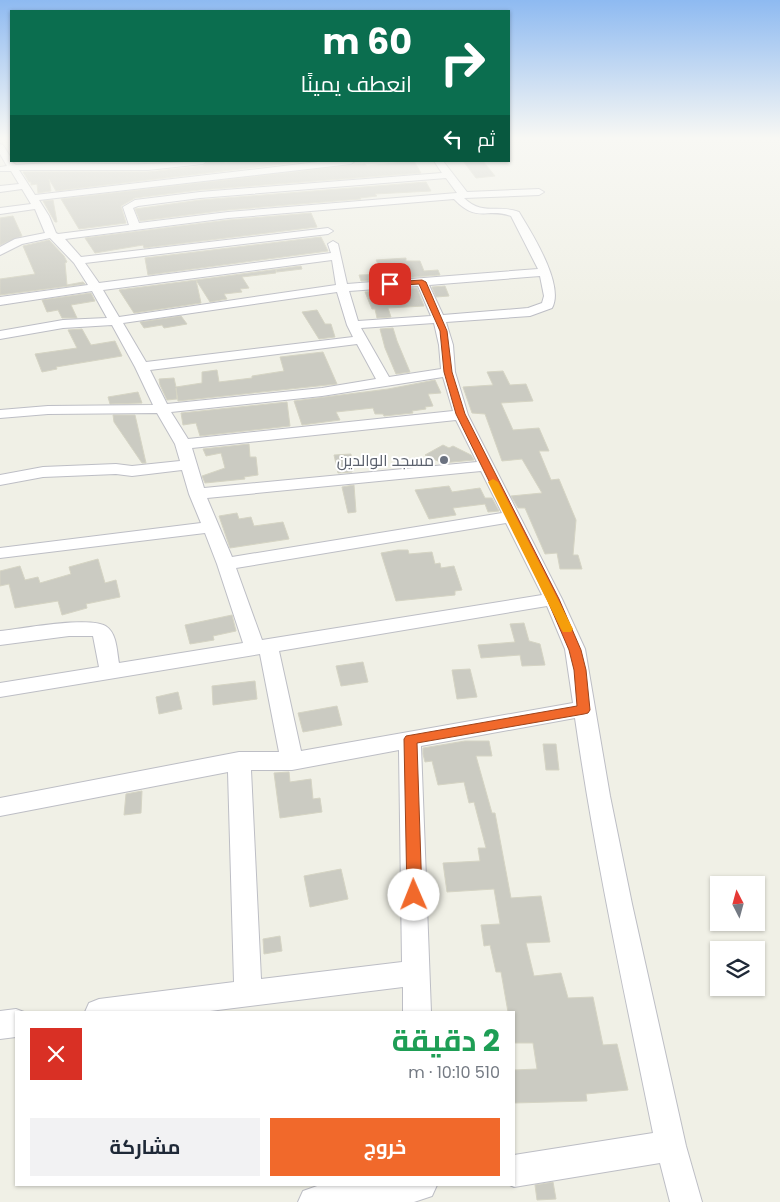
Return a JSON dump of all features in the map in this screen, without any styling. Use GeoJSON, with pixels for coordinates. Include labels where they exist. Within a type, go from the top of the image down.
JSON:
{"type":"FeatureCollection","features":[{"type":"Feature","properties":{"kind":"street"},"geometry":{"type":"LineString","coordinates":[[20,194],[31,197]]}},
{"type":"Feature","properties":{"kind":"street"},"geometry":{"type":"LineString","coordinates":[[28,194],[44,216],[54,236],[78,261],[96,287],[183,444],[197,494],[262,648],[292,761]]}},
{"type":"Feature","properties":{"kind":"street"},"geometry":{"type":"LineString","coordinates":[[0,212],[31,197],[58,194]]}},
{"type":"Feature","properties":{"kind":"street"},"geometry":{"type":"LineString","coordinates":[[135,227],[128,207],[135,203],[211,194]]}},
{"type":"Feature","properties":{"kind":"street"},"geometry":{"type":"LineString","coordinates":[[312,194],[337,256],[342,288],[357,332],[385,382]]}},
{"type":"Feature","properties":{"kind":"street"},"geometry":{"type":"LineString","coordinates":[[78,261],[460,195],[484,194]]}},
{"type":"Feature","properties":{"kind":"street"},"geometry":{"type":"LineString","coordinates":[[142,368],[439,319],[530,312],[548,305],[551,299],[544,272],[515,214],[506,211],[471,209],[460,195]]}},
{"type":"Feature","properties":{"kind":"street"},"geometry":{"type":"LineString","coordinates":[[0,252],[19,241],[228,215],[323,220]]}},
{"type":"Feature","properties":{"kind":"street"},"geometry":{"type":"LineString","coordinates":[[0,302],[96,287],[337,256]]}},
{"type":"Feature","properties":{"kind":"street"},"geometry":{"type":"LineString","coordinates":[[0,335],[63,324],[115,321],[342,288],[544,272]]}},
{"type":"Feature","properties":{"kind":"street"},"geometry":{"type":"LineString","coordinates":[[422,282],[439,319],[446,345],[448,372],[461,414],[485,466],[553,599],[575,650],[580,670],[584,710],[618,904],[671,1146],[686,1202]]}},
{"type":"Feature","properties":{"kind":"street"},"geometry":{"type":"LineString","coordinates":[[0,414],[48,410],[162,409],[322,392],[448,372]]}},
{"type":"Feature","properties":{"kind":"street"},"geometry":{"type":"LineString","coordinates":[[183,444],[461,414]]}},
{"type":"Feature","properties":{"kind":"street"},"geometry":{"type":"LineString","coordinates":[[0,480],[66,471],[116,469],[132,471],[188,465]]}},
{"type":"Feature","properties":{"kind":"street"},"geometry":{"type":"LineString","coordinates":[[197,494],[485,466]]}},
{"type":"Feature","properties":{"kind":"street"},"geometry":{"type":"LineString","coordinates":[[226,564],[511,517]]}},
{"type":"Feature","properties":{"kind":"street"},"geometry":{"type":"LineString","coordinates":[[0,553],[211,527]]}},
{"type":"Feature","properties":{"kind":"street"},"geometry":{"type":"LineString","coordinates":[[0,690],[553,599]]}},
{"type":"Feature","properties":{"kind":"street"},"geometry":{"type":"LineString","coordinates":[[0,638],[75,628],[99,630],[104,636],[110,673]]}},
{"type":"Feature","properties":{"kind":"street"},"geometry":{"type":"LineString","coordinates":[[0,807],[239,761],[292,761],[584,710]]}},
{"type":"Feature","properties":{"kind":"street"},"geometry":{"type":"LineString","coordinates":[[410,739],[417,1011]]}},
{"type":"Feature","properties":{"kind":"street"},"geometry":{"type":"LineString","coordinates":[[239,761],[248,994]]}},
{"type":"Feature","properties":{"kind":"street"},"geometry":{"type":"LineString","coordinates":[[107,1011],[416,973]]}},
{"type":"Feature","properties":{"kind":"street"},"geometry":{"type":"LineString","coordinates":[[0,1025],[15,1023]]}},
{"type":"Feature","properties":{"kind":"street"},"geometry":{"type":"LineString","coordinates":[[515,1171],[671,1146]]}},
{"type":"Feature","properties":{"kind":"street"},"geometry":{"type":"LineString","coordinates":[[314,1202],[415,1186]]}},
{"type":"Feature","properties":{"kind":"street"},"geometry":{"type":"LineString","coordinates":[[421,1186],[422,1202]]}},
{"type":"Feature","properties":{"kind":"building"},"geometry":{"type":"Polygon","coordinates":[[[103,194],[167,194],[135,198],[121,206],[126,223],[79,229],[61,199],[103,194]]]}},
{"type":"Feature","properties":{"kind":"building"},"geometry":{"type":"Polygon","coordinates":[[[274,194],[375,194],[377,196],[228,210],[140,221],[135,209],[200,200],[274,194]]]}},
{"type":"Feature","properties":{"kind":"building"},"geometry":{"type":"Polygon","coordinates":[[[53,200],[57,222],[55,222],[43,201],[53,200]]]}},
{"type":"Feature","properties":{"kind":"building"},"geometry":{"type":"Polygon","coordinates":[[[311,213],[317,227],[144,248],[143,245],[95,253],[85,238],[228,220],[311,213]]]}},
{"type":"Feature","properties":{"kind":"building"},"geometry":{"type":"Polygon","coordinates":[[[13,216],[22,236],[0,245],[0,218],[13,216]]]}},
{"type":"Feature","properties":{"kind":"building"},"geometry":{"type":"Polygon","coordinates":[[[321,237],[328,251],[148,275],[145,258],[321,237]]]}},
{"type":"Feature","properties":{"kind":"building"},"geometry":{"type":"Polygon","coordinates":[[[49,240],[67,262],[65,263],[67,285],[83,282],[85,284],[0,295],[0,279],[35,274],[23,246],[49,240]]]}},
{"type":"Feature","properties":{"kind":"building"},"geometry":{"type":"Polygon","coordinates":[[[406,258],[406,261],[420,261],[424,271],[438,270],[440,275],[361,281],[359,275],[383,274],[376,260],[406,258]]]}},
{"type":"Feature","properties":{"kind":"building"},"geometry":{"type":"Polygon","coordinates":[[[301,266],[302,269],[277,272],[276,270],[276,273],[242,277],[249,288],[240,289],[242,292],[224,294],[227,299],[210,302],[196,280],[301,266]]]}},
{"type":"Feature","properties":{"kind":"building"},"geometry":{"type":"Polygon","coordinates":[[[196,280],[201,303],[134,313],[119,290],[196,280]]]}},
{"type":"Feature","properties":{"kind":"building"},"geometry":{"type":"Polygon","coordinates":[[[445,286],[449,296],[436,297],[432,287],[445,286]]]}},
{"type":"Feature","properties":{"kind":"building"},"geometry":{"type":"Polygon","coordinates":[[[417,288],[424,306],[388,308],[391,317],[377,318],[375,309],[372,309],[365,292],[417,288]]]}},
{"type":"Feature","properties":{"kind":"building"},"geometry":{"type":"Polygon","coordinates":[[[91,293],[95,301],[71,305],[77,318],[62,318],[58,310],[47,312],[42,300],[91,293]]]}},
{"type":"Feature","properties":{"kind":"building"},"geometry":{"type":"Polygon","coordinates":[[[317,310],[325,324],[331,324],[335,337],[319,339],[302,312],[317,310]]]}},
{"type":"Feature","properties":{"kind":"building"},"geometry":{"type":"Polygon","coordinates":[[[181,316],[187,324],[164,328],[162,325],[144,328],[140,322],[181,316]]]}},
{"type":"Feature","properties":{"kind":"building"},"geometry":{"type":"Polygon","coordinates":[[[393,328],[410,372],[396,374],[385,348],[380,329],[393,328]]]}},
{"type":"Feature","properties":{"kind":"building"},"geometry":{"type":"Polygon","coordinates":[[[82,329],[91,345],[115,341],[122,356],[56,367],[57,369],[42,372],[35,354],[77,348],[68,330],[82,329]]]}},
{"type":"Feature","properties":{"kind":"building"},"geometry":{"type":"Polygon","coordinates":[[[323,352],[337,384],[178,401],[176,388],[177,399],[167,400],[160,385],[159,379],[174,378],[176,387],[202,383],[202,372],[217,370],[219,382],[252,378],[252,376],[284,371],[280,357],[323,352]]]}},
{"type":"Feature","properties":{"kind":"building"},"geometry":{"type":"Polygon","coordinates":[[[503,371],[510,385],[526,384],[533,401],[501,403],[513,430],[539,428],[549,451],[539,451],[551,480],[559,479],[576,520],[573,555],[578,555],[582,569],[560,569],[557,553],[545,554],[525,508],[518,508],[511,496],[542,493],[522,459],[502,461],[485,414],[472,413],[463,387],[493,385],[487,372],[503,371]]]}},
{"type":"Feature","properties":{"kind":"building"},"geometry":{"type":"Polygon","coordinates":[[[435,380],[441,393],[428,394],[433,406],[412,411],[413,413],[384,416],[383,414],[375,414],[373,408],[336,412],[340,420],[302,425],[294,401],[388,389],[435,380]]]}},
{"type":"Feature","properties":{"kind":"building"},"geometry":{"type":"Polygon","coordinates":[[[138,392],[142,403],[110,404],[108,397],[138,392]]]}},
{"type":"Feature","properties":{"kind":"building"},"geometry":{"type":"Polygon","coordinates":[[[287,402],[290,426],[200,436],[196,423],[183,425],[181,413],[287,402]]]}},
{"type":"Feature","properties":{"kind":"building"},"geometry":{"type":"Polygon","coordinates":[[[113,415],[135,415],[146,463],[142,463],[114,422],[113,415]]]}},
{"type":"Feature","properties":{"kind":"building"},"geometry":{"type":"Polygon","coordinates":[[[249,444],[250,457],[256,457],[258,475],[244,477],[245,479],[205,483],[202,476],[225,468],[221,453],[206,456],[203,449],[249,444]]]}},
{"type":"Feature","properties":{"kind":"building","name":"مسجد الوالدين"},"geometry":{"type":"Polygon","coordinates":[[[443,445],[449,448],[453,446],[471,455],[474,460],[442,463],[425,455],[443,445]]]}},
{"type":"Feature","properties":{"kind":"building"},"geometry":{"type":"Polygon","coordinates":[[[351,454],[352,472],[338,473],[334,455],[351,454]]]}},
{"type":"Feature","properties":{"kind":"building"},"geometry":{"type":"Polygon","coordinates":[[[354,485],[356,512],[348,513],[342,487],[354,485]]]}},
{"type":"Feature","properties":{"kind":"building"},"geometry":{"type":"Polygon","coordinates":[[[449,486],[452,492],[480,488],[485,498],[492,498],[499,511],[488,512],[485,504],[453,508],[456,515],[429,519],[415,490],[449,486]]]}},
{"type":"Feature","properties":{"kind":"building"},"geometry":{"type":"Polygon","coordinates":[[[237,513],[239,519],[251,517],[254,526],[283,522],[289,539],[230,548],[219,516],[237,513]]]}},
{"type":"Feature","properties":{"kind":"building"},"geometry":{"type":"Polygon","coordinates":[[[408,550],[409,554],[432,552],[435,564],[440,563],[441,568],[454,566],[462,590],[455,591],[455,595],[396,601],[381,553],[408,550]]]}},
{"type":"Feature","properties":{"kind":"building"},"geometry":{"type":"Polygon","coordinates":[[[98,559],[105,583],[116,580],[120,597],[86,604],[87,608],[62,615],[58,601],[15,608],[9,584],[0,586],[0,571],[20,566],[25,580],[38,577],[40,583],[71,574],[69,567],[98,559]]]}},
{"type":"Feature","properties":{"kind":"building"},"geometry":{"type":"Polygon","coordinates":[[[232,615],[236,631],[213,636],[214,640],[190,644],[185,625],[232,615]]]}},
{"type":"Feature","properties":{"kind":"building"},"geometry":{"type":"Polygon","coordinates":[[[524,623],[529,641],[540,644],[545,665],[522,666],[520,655],[481,658],[478,645],[515,642],[510,624],[524,623]]]}},
{"type":"Feature","properties":{"kind":"building"},"geometry":{"type":"Polygon","coordinates":[[[363,662],[368,682],[341,686],[336,666],[363,662]]]}},
{"type":"Feature","properties":{"kind":"building"},"geometry":{"type":"Polygon","coordinates":[[[470,669],[477,697],[457,699],[452,670],[470,669]]]}},
{"type":"Feature","properties":{"kind":"building"},"geometry":{"type":"Polygon","coordinates":[[[255,681],[257,699],[213,705],[212,686],[255,681]]]}},
{"type":"Feature","properties":{"kind":"building"},"geometry":{"type":"Polygon","coordinates":[[[178,692],[182,709],[159,714],[156,697],[178,692]]]}},
{"type":"Feature","properties":{"kind":"building"},"geometry":{"type":"Polygon","coordinates":[[[337,706],[342,725],[303,732],[298,713],[337,706]]]}},
{"type":"Feature","properties":{"kind":"building"},"geometry":{"type":"Polygon","coordinates":[[[465,741],[489,741],[492,756],[476,756],[492,813],[495,813],[511,898],[541,896],[550,942],[526,943],[534,976],[561,973],[568,998],[593,997],[603,1045],[617,1044],[628,1090],[586,1094],[587,1101],[515,1103],[515,1070],[537,1069],[533,1043],[515,1043],[515,1011],[508,1011],[501,972],[496,972],[490,945],[484,946],[481,925],[500,924],[494,889],[447,892],[443,863],[480,861],[478,848],[486,848],[474,802],[469,803],[464,782],[438,785],[432,761],[425,762],[423,748],[465,741]]]}},
{"type":"Feature","properties":{"kind":"building"},"geometry":{"type":"Polygon","coordinates":[[[543,744],[556,744],[559,770],[546,770],[543,744]]]}},
{"type":"Feature","properties":{"kind":"building"},"geometry":{"type":"Polygon","coordinates":[[[289,772],[290,782],[311,779],[313,799],[320,798],[322,812],[280,818],[274,773],[289,772]]]}},
{"type":"Feature","properties":{"kind":"building"},"geometry":{"type":"Polygon","coordinates":[[[142,791],[141,813],[124,815],[126,794],[142,791]]]}},
{"type":"Feature","properties":{"kind":"building"},"geometry":{"type":"Polygon","coordinates":[[[341,869],[348,899],[310,907],[304,876],[341,869]]]}},
{"type":"Feature","properties":{"kind":"building"},"geometry":{"type":"Polygon","coordinates":[[[280,936],[282,951],[264,954],[263,939],[280,936]]]}},
{"type":"Feature","properties":{"kind":"building"},"geometry":{"type":"Polygon","coordinates":[[[553,1182],[556,1199],[537,1200],[535,1185],[553,1182]]]}},
{"type":"Feature","properties":{"kind":"slow traffic"},"geometry":{"type":"LineString","coordinates":[[493,482],[567,629]]}},
{"type":"Feature","properties":{"kind":"place","name":"مسجد الوالدين"},"geometry":{"type":"Point","coordinates":[444,460]}},
{"type":"Feature","properties":{"kind":"route"},"geometry":{"type":"LineString","coordinates":[[390,284],[422,282],[439,319],[444,331],[448,372],[461,414],[485,466],[553,599],[575,650],[580,670],[584,710],[410,739],[414,895]]}}]}
